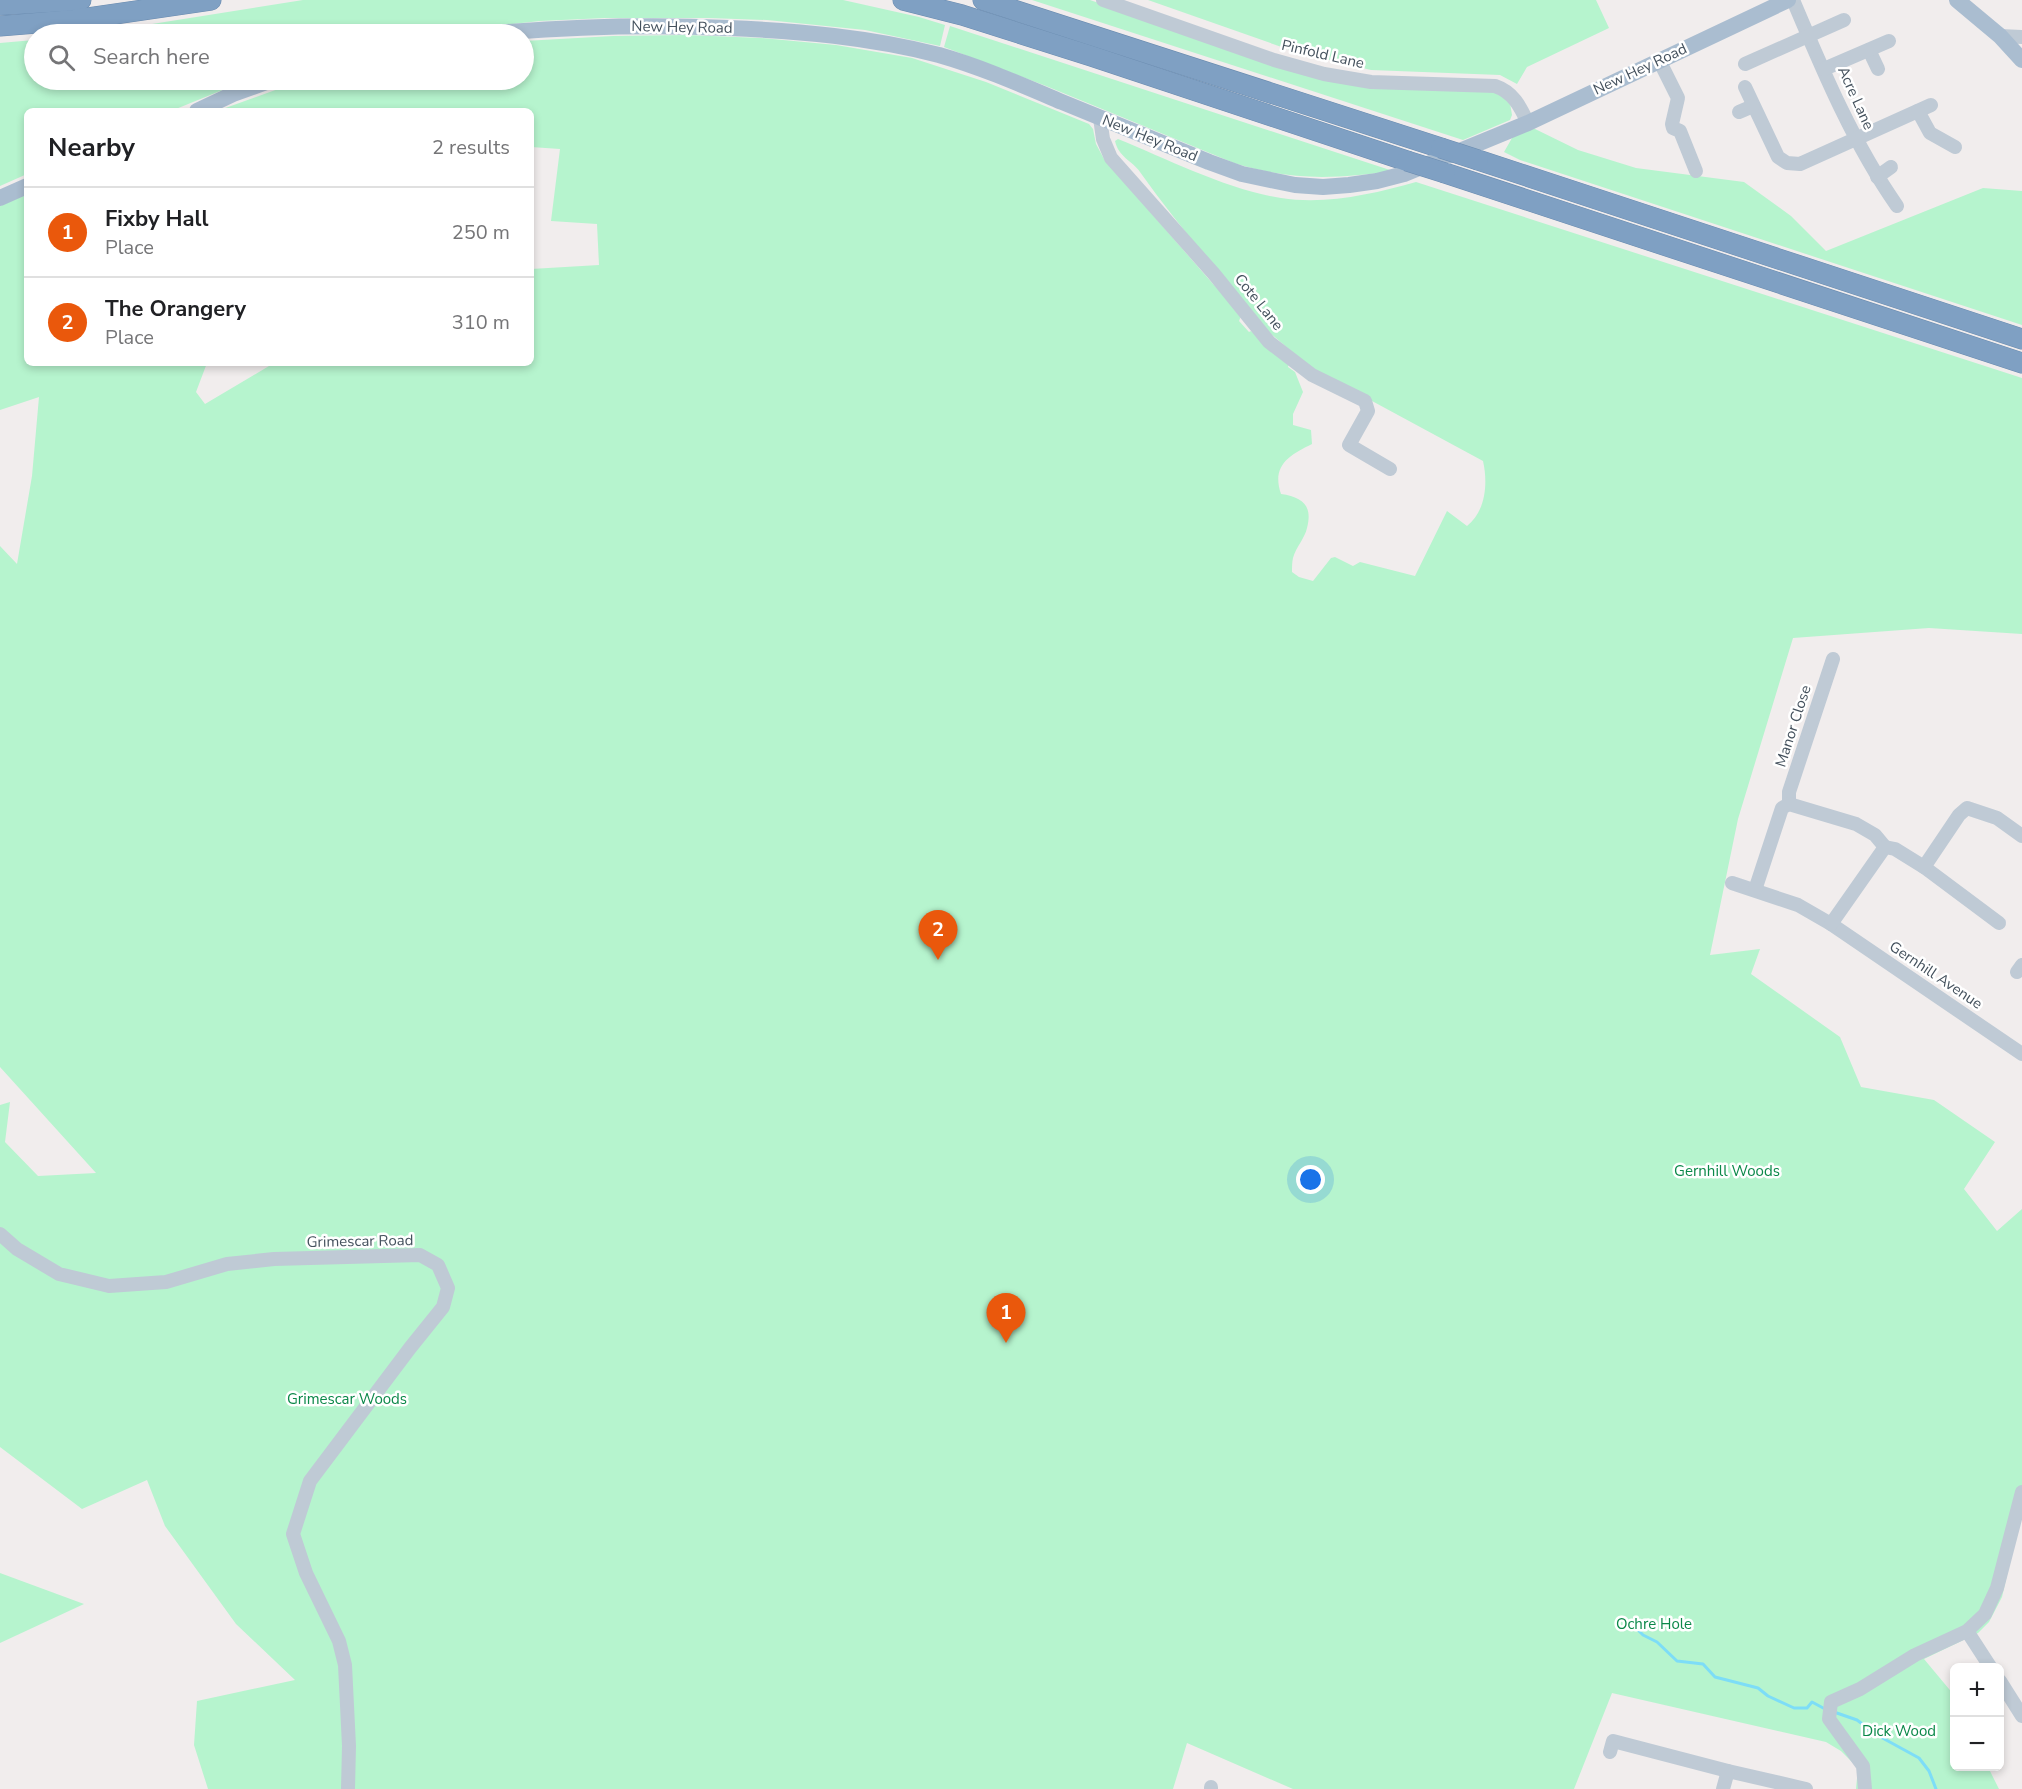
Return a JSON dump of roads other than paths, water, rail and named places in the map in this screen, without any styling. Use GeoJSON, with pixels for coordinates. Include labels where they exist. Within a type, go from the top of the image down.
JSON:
{"type":"FeatureCollection","features":[{"type":"Feature","properties":{"kind":"highway"},"geometry":{"type":"LineString","coordinates":[[0,5],[81,0]]}},
{"type":"Feature","properties":{"kind":"highway"},"geometry":{"type":"LineString","coordinates":[[25,24],[74,20],[211,0]]}},
{"type":"Feature","properties":{"kind":"highway"},"geometry":{"type":"LineString","coordinates":[[903,0],[962,15],[1070,49],[2022,363]]}},
{"type":"Feature","properties":{"kind":"highway"},"geometry":{"type":"LineString","coordinates":[[983,0],[2022,339]]}},
{"type":"Feature","properties":{"kind":"highway"},"geometry":{"type":"LineString","coordinates":[[0,26],[24,24]]}},
{"type":"Feature","properties":{"kind":"main road","name":"New Hey Road"},"geometry":{"type":"LineString","coordinates":[[534,30],[657,26],[748,28],[839,35],[903,46],[959,61],[1242,174],[1269,181],[1323,187],[1377,181],[1404,174],[1528,123],[1788,0]]}},
{"type":"Feature","properties":{"kind":"main road"},"geometry":{"type":"LineString","coordinates":[[1957,0],[2000,36],[2022,60]]}},
{"type":"Feature","properties":{"kind":"main road"},"geometry":{"type":"LineString","coordinates":[[203,108],[244,90]]}},
{"type":"Feature","properties":{"kind":"main road"},"geometry":{"type":"LineString","coordinates":[[0,198],[24,187]]}},
{"type":"Feature","properties":{"kind":"street","name":"Pinfold Lane"},"geometry":{"type":"LineString","coordinates":[[1103,0],[1274,60],[1324,74],[1371,82],[1495,86],[1510,93],[1528,123]]}},
{"type":"Feature","properties":{"kind":"street","name":"Acre Lane"},"geometry":{"type":"LineString","coordinates":[[1793,0],[1855,138],[1897,206]]}},
{"type":"Feature","properties":{"kind":"street"},"geometry":{"type":"LineString","coordinates":[[1745,64],[1845,20]]}},
{"type":"Feature","properties":{"kind":"street"},"geometry":{"type":"LineString","coordinates":[[2000,36],[2022,37]]}},
{"type":"Feature","properties":{"kind":"street"},"geometry":{"type":"LineString","coordinates":[[1824,69],[1889,41]]}},
{"type":"Feature","properties":{"kind":"street"},"geometry":{"type":"LineString","coordinates":[[1869,50],[1878,69]]}},
{"type":"Feature","properties":{"kind":"street"},"geometry":{"type":"LineString","coordinates":[[1659,60],[1678,98],[1673,128],[1680,131],[1696,171]]}},
{"type":"Feature","properties":{"kind":"street"},"geometry":{"type":"LineString","coordinates":[[1745,87],[1778,157],[1787,164],[1800,164],[1924,108],[1930,133],[1955,146]]}},
{"type":"Feature","properties":{"kind":"street"},"geometry":{"type":"LineString","coordinates":[[1739,112],[1753,106]]}},
{"type":"Feature","properties":{"kind":"street","name":"Cote Lane"},"geometry":{"type":"LineString","coordinates":[[1100,118],[1103,139],[1111,158],[1214,274],[1257,330],[1312,375],[1365,401],[1368,411],[1349,445],[1390,469]]}},
{"type":"Feature","properties":{"kind":"street"},"geometry":{"type":"LineString","coordinates":[[1877,177],[1891,167]]}},
{"type":"Feature","properties":{"kind":"street","name":"Manor Close"},"geometry":{"type":"LineString","coordinates":[[1755,890],[1782,808],[1789,804],[1789,792],[1833,659]]}},
{"type":"Feature","properties":{"kind":"street"},"geometry":{"type":"LineString","coordinates":[[1789,804],[1856,824],[1875,835],[1885,847],[1895,849],[1924,867],[1999,922]]}},
{"type":"Feature","properties":{"kind":"street"},"geometry":{"type":"LineString","coordinates":[[1924,867],[1959,815],[1967,808],[1997,818],[2022,836]]}},
{"type":"Feature","properties":{"kind":"street"},"geometry":{"type":"LineString","coordinates":[[1831,924],[1885,847]]}},
{"type":"Feature","properties":{"kind":"street","name":"Gernhill Avenue"},"geometry":{"type":"LineString","coordinates":[[1732,883],[1798,905],[1831,924],[2022,1054]]}},
{"type":"Feature","properties":{"kind":"street","name":"Grimescar Road"},"geometry":{"type":"LineString","coordinates":[[0,1234],[17,1249],[59,1274],[109,1286],[166,1282],[227,1264],[274,1259],[420,1255],[438,1265],[448,1288],[443,1307],[309,1481],[293,1534],[306,1573],[339,1641],[345,1665],[349,1746],[348,1789]]}},
{"type":"Feature","properties":{"kind":"street"},"geometry":{"type":"LineString","coordinates":[[1865,1789],[1863,1766],[1829,1719],[1831,1702],[1860,1689],[1915,1655],[1967,1631],[1985,1614],[1996,1588],[2022,1492]]}},
{"type":"Feature","properties":{"kind":"street"},"geometry":{"type":"LineString","coordinates":[[1967,1631],[1988,1663]]}},
{"type":"Feature","properties":{"kind":"street"},"geometry":{"type":"LineString","coordinates":[[2004,1687],[2022,1716]]}},
{"type":"Feature","properties":{"kind":"street"},"geometry":{"type":"LineString","coordinates":[[1610,1752],[1612,1741],[1806,1789]]}},
{"type":"Feature","properties":{"kind":"street"},"geometry":{"type":"LineString","coordinates":[[1723,1789],[1728,1771]]}},
{"type":"Feature","properties":{"kind":"waterway"},"geometry":{"type":"LineString","coordinates":[[1635,1627],[1643,1635],[1657,1642],[1677,1661],[1703,1664],[1715,1677],[1758,1688],[1768,1696],[1794,1708],[1807,1708],[1812,1702],[1825,1709]]}},
{"type":"Feature","properties":{"kind":"waterway"},"geometry":{"type":"LineString","coordinates":[[1834,1712],[1857,1720],[1877,1735],[1919,1758],[1929,1771],[1936,1789]]}},
{"type":"Feature","properties":{"kind":"place","name":"The Orangery"},"geometry":{"type":"Point","coordinates":[938,960]}},
{"type":"Feature","properties":{"kind":"place","name":"Fixby Hall"},"geometry":{"type":"Point","coordinates":[1006,1343]}},
{"type":"Feature","properties":{"kind":"park label","name":"Gernhill Woods"},"geometry":{"type":"Point","coordinates":[1727,1171]}},
{"type":"Feature","properties":{"kind":"park label","name":"Grimescar Woods"},"geometry":{"type":"Point","coordinates":[347,1399]}},
{"type":"Feature","properties":{"kind":"park label","name":"Ochre Hole"},"geometry":{"type":"Point","coordinates":[1654,1624]}},
{"type":"Feature","properties":{"kind":"park label","name":"Dick Wood"},"geometry":{"type":"Point","coordinates":[1899,1731]}}]}
